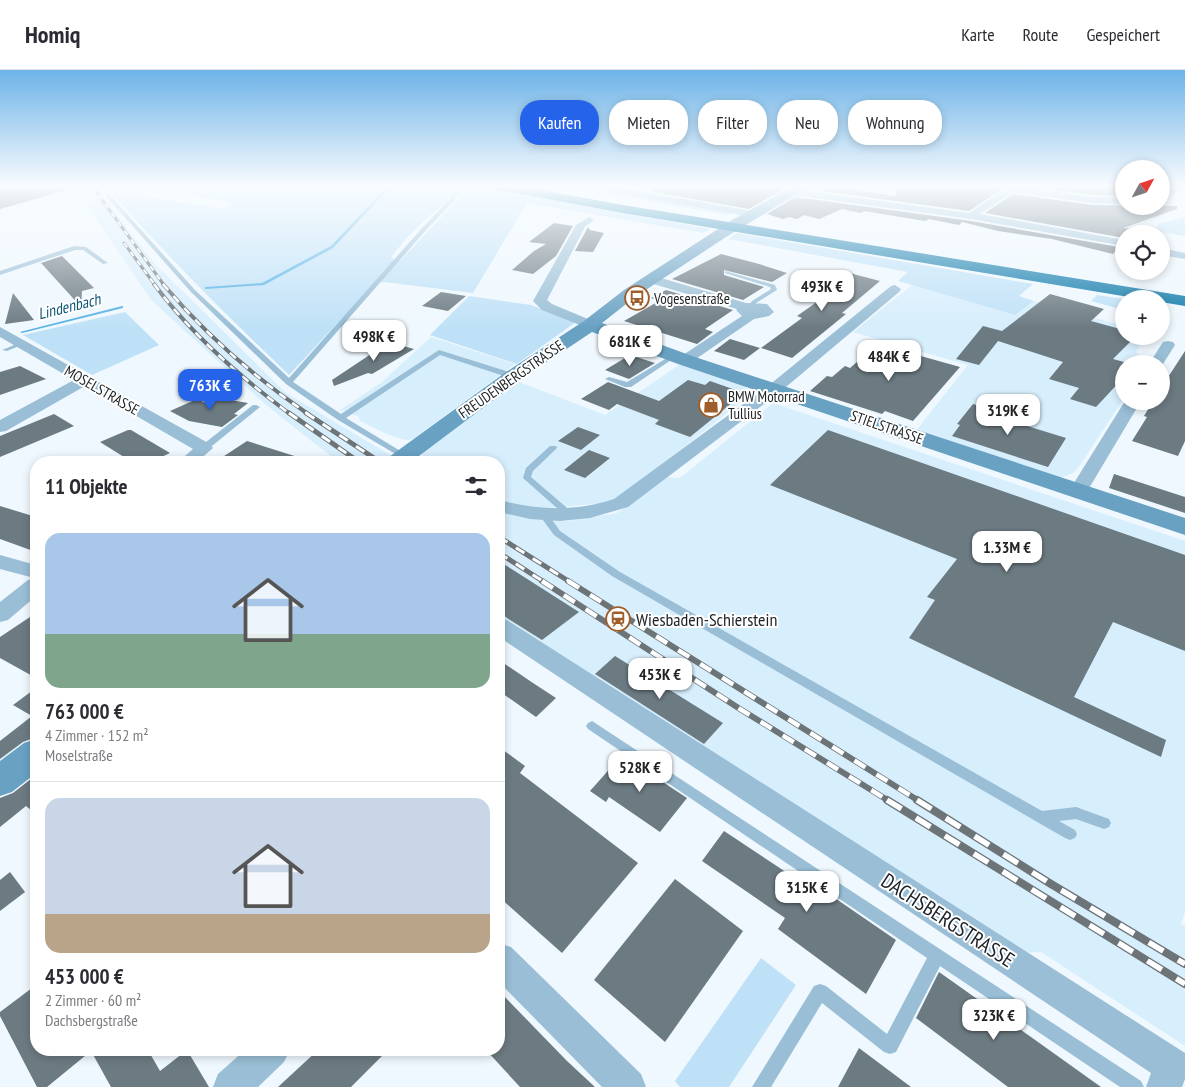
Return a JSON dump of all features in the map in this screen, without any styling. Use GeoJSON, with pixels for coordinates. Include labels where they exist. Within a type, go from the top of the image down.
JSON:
{"type":"FeatureCollection","features":[{"type":"Feature","properties":{"kind":"highway"},"geometry":{"type":"LineString","coordinates":[[773,233],[1185,301]]}},
{"type":"Feature","properties":{"kind":"highway"},"geometry":{"type":"LineString","coordinates":[[817,233],[1185,292]]}},
{"type":"Feature","properties":{"kind":"street"},"geometry":{"type":"LineString","coordinates":[[576,233],[540,300],[548,307],[590,326]]}},
{"type":"Feature","properties":{"kind":"street","name":"FREUDENBERGSTRASSE"},"geometry":{"type":"LineString","coordinates":[[411,456],[513,376],[590,326],[599,316],[651,279],[720,233]]}},
{"type":"Feature","properties":{"kind":"street"},"geometry":{"type":"LineString","coordinates":[[1070,233],[1115,241]]}},
{"type":"Feature","properties":{"kind":"street"},"geometry":{"type":"LineString","coordinates":[[1170,253],[1185,256]]}},
{"type":"Feature","properties":{"kind":"street"},"geometry":{"type":"LineString","coordinates":[[651,279],[750,309]]}},
{"type":"Feature","properties":{"kind":"street"},"geometry":{"type":"LineString","coordinates":[[505,507],[545,516],[570,515],[607,508],[632,496],[774,388],[895,289]]}},
{"type":"Feature","properties":{"kind":"street"},"geometry":{"type":"LineString","coordinates":[[680,358],[750,309]]}},
{"type":"Feature","properties":{"kind":"street","name":"STIELSTRASSE"},"geometry":{"type":"LineString","coordinates":[[590,326],[680,358],[1185,527]]}},
{"type":"Feature","properties":{"kind":"street","name":"MOSELSTRASSE"},"geometry":{"type":"LineString","coordinates":[[0,332],[204,448]]}},
{"type":"Feature","properties":{"kind":"street"},"geometry":{"type":"LineString","coordinates":[[1162,355],[1168,345]]}},
{"type":"Feature","properties":{"kind":"street"},"geometry":{"type":"LineString","coordinates":[[0,427],[84,380]]}},
{"type":"Feature","properties":{"kind":"street"},"geometry":{"type":"LineString","coordinates":[[1078,491],[1128,410]]}},
{"type":"Feature","properties":{"kind":"street"},"geometry":{"type":"LineString","coordinates":[[194,456],[204,448]]}},
{"type":"Feature","properties":{"kind":"street"},"geometry":{"type":"LineString","coordinates":[[0,562],[30,570]]}},
{"type":"Feature","properties":{"kind":"street"},"geometry":{"type":"LineString","coordinates":[[0,614],[30,590]]}},
{"type":"Feature","properties":{"kind":"street","name":"DACHSBERGSTRASSE"},"geometry":{"type":"LineString","coordinates":[[505,630],[1174,1075]]}},
{"type":"Feature","properties":{"kind":"street"},"geometry":{"type":"LineString","coordinates":[[0,781],[30,758]]}},
{"type":"Feature","properties":{"kind":"street"},"geometry":{"type":"LineString","coordinates":[[505,965],[628,1087]]}},
{"type":"Feature","properties":{"kind":"street"},"geometry":{"type":"LineString","coordinates":[[231,1087],[265,1056]]}},
{"type":"Feature","properties":{"kind":"lane"},"geometry":{"type":"LineString","coordinates":[[141,233],[193,291],[289,382],[398,456]]}},
{"type":"Feature","properties":{"kind":"lane"},"geometry":{"type":"LineString","coordinates":[[289,382],[420,233]]}},
{"type":"Feature","properties":{"kind":"lane"},"geometry":{"type":"LineString","coordinates":[[0,273],[74,248],[84,248],[105,263]]}},
{"type":"Feature","properties":{"kind":"lane"},"geometry":{"type":"LineString","coordinates":[[727,272],[773,286],[774,290],[754,302],[750,309]]}},
{"type":"Feature","properties":{"kind":"lane"},"geometry":{"type":"LineString","coordinates":[[5,350],[21,344]]}},
{"type":"Feature","properties":{"kind":"lane"},"geometry":{"type":"LineString","coordinates":[[341,418],[439,352],[513,376]]}},
{"type":"Feature","properties":{"kind":"lane"},"geometry":{"type":"LineString","coordinates":[[609,378],[628,385],[680,358]]}},
{"type":"Feature","properties":{"kind":"lane"},"geometry":{"type":"LineString","coordinates":[[204,448],[256,407]]}},
{"type":"Feature","properties":{"kind":"lane"},"geometry":{"type":"LineString","coordinates":[[553,448],[528,470],[527,478],[570,515]]}},
{"type":"Feature","properties":{"kind":"lane"},"geometry":{"type":"LineString","coordinates":[[545,516],[557,533],[616,574],[1070,834]]}},
{"type":"Feature","properties":{"kind":"lane"},"geometry":{"type":"LineString","coordinates":[[592,726],[1135,1087]]}},
{"type":"Feature","properties":{"kind":"lane"},"geometry":{"type":"LineString","coordinates":[[1041,817],[1076,812],[1104,823]]}},
{"type":"Feature","properties":{"kind":"lane"},"geometry":{"type":"LineString","coordinates":[[761,1087],[820,992],[890,1046],[937,955]]}},
{"type":"Feature","properties":{"kind":"shaded area"},"geometry":{"type":"Polygon","coordinates":[[[106,233],[131,233],[155,264],[286,393],[392,456],[330,456],[265,404],[151,300],[106,233]]]}},
{"type":"Feature","properties":{"kind":"shaded area"},"geometry":{"type":"Polygon","coordinates":[[[148,233],[411,233],[391,258],[401,260],[426,233],[509,233],[473,293],[384,282],[375,283],[289,375],[148,233]]]}},
{"type":"Feature","properties":{"kind":"shaded area"},"geometry":{"type":"Polygon","coordinates":[[[740,233],[1033,284],[1019,296],[1034,301],[1015,315],[898,281],[908,272],[728,239],[740,233]]]}},
{"type":"Feature","properties":{"kind":"shaded area"},"geometry":{"type":"Polygon","coordinates":[[[1170,233],[1185,233],[1185,236],[1170,234],[1170,233]]]}},
{"type":"Feature","properties":{"kind":"shaded area"},"geometry":{"type":"Polygon","coordinates":[[[912,285],[1015,315],[1034,301],[1115,324],[1115,345],[1140,345],[1135,352],[1140,355],[1115,355],[1116,410],[1078,468],[1073,473],[1060,478],[915,432],[968,365],[853,332],[912,285]]]}},
{"type":"Feature","properties":{"kind":"shaded area"},"geometry":{"type":"Polygon","coordinates":[[[1097,295],[1115,298],[1115,308],[1091,301],[1097,295]]]}},
{"type":"Feature","properties":{"kind":"shaded area"},"geometry":{"type":"Polygon","coordinates":[[[469,296],[531,305],[576,322],[517,364],[430,335],[469,296]]]}},
{"type":"Feature","properties":{"kind":"shaded area"},"geometry":{"type":"Polygon","coordinates":[[[125,312],[159,345],[92,375],[23,335],[125,312]]]}},
{"type":"Feature","properties":{"kind":"shaded area"},"geometry":{"type":"Polygon","coordinates":[[[431,337],[515,364],[413,439],[405,440],[387,434],[360,421],[359,417],[343,410],[337,412],[382,382],[431,337]]]}},
{"type":"Feature","properties":{"kind":"shaded area"},"geometry":{"type":"Polygon","coordinates":[[[682,363],[743,385],[750,393],[627,492],[608,503],[535,509],[511,505],[505,502],[505,456],[423,456],[422,453],[514,380],[605,415],[682,363]]]}},
{"type":"Feature","properties":{"kind":"shaded area"},"geometry":{"type":"Polygon","coordinates":[[[773,403],[1185,541],[1185,912],[1181,924],[1185,926],[1185,1046],[1041,952],[1021,953],[505,622],[505,513],[526,518],[568,521],[617,513],[667,477],[680,478],[773,403]]]}},
{"type":"Feature","properties":{"kind":"shaded area"},"geometry":{"type":"Polygon","coordinates":[[[761,958],[796,985],[729,1087],[680,1087],[675,1081],[761,958]]]}},
{"type":"Feature","properties":{"kind":"building"},"geometry":{"type":"Polygon","coordinates":[[[540,233],[569,233],[556,256],[533,274],[512,270],[534,251],[546,244],[529,242],[540,233]]]}},
{"type":"Feature","properties":{"kind":"building"},"geometry":{"type":"Polygon","coordinates":[[[585,233],[604,233],[593,252],[575,251],[585,233]]]}},
{"type":"Feature","properties":{"kind":"building"},"geometry":{"type":"Polygon","coordinates":[[[1015,233],[1042,233],[1115,246],[1113,254],[1052,239],[1015,233]]]}},
{"type":"Feature","properties":{"kind":"building"},"geometry":{"type":"Polygon","coordinates":[[[1099,233],[1115,233],[1115,236],[1099,233]]]}},
{"type":"Feature","properties":{"kind":"building"},"geometry":{"type":"Polygon","coordinates":[[[721,254],[787,273],[772,282],[724,270],[724,275],[764,287],[743,300],[672,279],[721,254]]]}},
{"type":"Feature","properties":{"kind":"building"},"geometry":{"type":"Polygon","coordinates":[[[62,256],[94,288],[82,291],[81,307],[41,263],[62,256]]]}},
{"type":"Feature","properties":{"kind":"building"},"geometry":{"type":"Polygon","coordinates":[[[838,270],[880,281],[842,313],[846,314],[792,358],[761,348],[802,318],[797,316],[824,297],[805,291],[838,270]]]}},
{"type":"Feature","properties":{"kind":"building"},"geometry":{"type":"Polygon","coordinates":[[[666,290],[733,310],[705,329],[713,332],[697,344],[624,321],[659,301],[651,298],[666,290]]]}},
{"type":"Feature","properties":{"kind":"building"},"geometry":{"type":"Polygon","coordinates":[[[441,292],[466,296],[448,311],[422,306],[441,292]]]}},
{"type":"Feature","properties":{"kind":"building"},"geometry":{"type":"Polygon","coordinates":[[[13,293],[34,320],[5,324],[13,293]]]}},
{"type":"Feature","properties":{"kind":"building"},"geometry":{"type":"Polygon","coordinates":[[[1050,294],[1104,309],[1091,321],[1115,328],[1115,345],[1127,345],[1113,359],[1115,360],[1115,387],[1096,407],[1070,399],[1079,388],[1049,379],[1063,362],[998,341],[979,365],[956,359],[983,326],[1002,331],[1050,294]]]}},
{"type":"Feature","properties":{"kind":"building"},"geometry":{"type":"Polygon","coordinates":[[[730,339],[760,348],[744,360],[714,351],[730,339]]]}},
{"type":"Feature","properties":{"kind":"building"},"geometry":{"type":"Polygon","coordinates":[[[389,342],[414,349],[372,374],[368,373],[334,386],[332,380],[389,342]]]}},
{"type":"Feature","properties":{"kind":"building"},"geometry":{"type":"Polygon","coordinates":[[[878,344],[960,367],[913,421],[885,411],[882,414],[810,391],[827,376],[832,377],[845,366],[850,368],[878,344]]]}},
{"type":"Feature","properties":{"kind":"building"},"geometry":{"type":"Polygon","coordinates":[[[1185,351],[1185,441],[1178,456],[1132,441],[1147,417],[1144,416],[1148,410],[1170,410],[1170,374],[1185,351]]]}},
{"type":"Feature","properties":{"kind":"building"},"geometry":{"type":"Polygon","coordinates":[[[630,355],[655,363],[629,379],[605,370],[630,355]]]}},
{"type":"Feature","properties":{"kind":"building"},"geometry":{"type":"Polygon","coordinates":[[[20,366],[46,379],[0,395],[0,372],[20,366]]]}},
{"type":"Feature","properties":{"kind":"building"},"geometry":{"type":"Polygon","coordinates":[[[688,380],[705,385],[710,381],[744,393],[690,437],[655,424],[659,420],[617,404],[609,410],[581,399],[608,382],[659,401],[688,380]]]}},
{"type":"Feature","properties":{"kind":"building"},"geometry":{"type":"Polygon","coordinates":[[[213,397],[248,403],[234,414],[238,415],[222,427],[189,421],[170,411],[197,399],[205,403],[213,397]]]}},
{"type":"Feature","properties":{"kind":"building"},"geometry":{"type":"Polygon","coordinates":[[[973,404],[1027,421],[1024,425],[1066,438],[1048,467],[952,436],[960,425],[957,424],[973,404]]]}},
{"type":"Feature","properties":{"kind":"building"},"geometry":{"type":"Polygon","coordinates":[[[54,414],[74,426],[0,457],[0,436],[54,414]]]}},
{"type":"Feature","properties":{"kind":"building"},"geometry":{"type":"Polygon","coordinates":[[[578,427],[600,435],[581,450],[558,441],[578,427]]]}},
{"type":"Feature","properties":{"kind":"building"},"geometry":{"type":"Polygon","coordinates":[[[131,430],[170,453],[164,456],[122,456],[100,442],[131,430]]]}},
{"type":"Feature","properties":{"kind":"building"},"geometry":{"type":"Polygon","coordinates":[[[828,430],[1185,555],[1185,651],[1113,622],[1074,697],[1166,740],[1161,757],[909,638],[935,600],[927,597],[957,559],[770,485],[828,430]]]}},
{"type":"Feature","properties":{"kind":"building"},"geometry":{"type":"Polygon","coordinates":[[[247,441],[294,456],[224,456],[247,441]]]}},
{"type":"Feature","properties":{"kind":"building"},"geometry":{"type":"Polygon","coordinates":[[[589,450],[610,458],[585,478],[564,470],[589,450]]]}},
{"type":"Feature","properties":{"kind":"building"},"geometry":{"type":"Polygon","coordinates":[[[1114,474],[1185,497],[1185,513],[1109,488],[1114,474]]]}},
{"type":"Feature","properties":{"kind":"building"},"geometry":{"type":"Polygon","coordinates":[[[0,506],[30,515],[30,550],[0,539],[0,506]]]}},
{"type":"Feature","properties":{"kind":"building"},"geometry":{"type":"Polygon","coordinates":[[[505,565],[579,612],[542,640],[505,616],[505,565]]]}},
{"type":"Feature","properties":{"kind":"building"},"geometry":{"type":"Polygon","coordinates":[[[30,617],[30,675],[0,658],[0,637],[30,617]]]}},
{"type":"Feature","properties":{"kind":"building"},"geometry":{"type":"Polygon","coordinates":[[[615,656],[723,723],[704,744],[595,674],[615,656]]]}},
{"type":"Feature","properties":{"kind":"building"},"geometry":{"type":"Polygon","coordinates":[[[505,664],[556,698],[536,717],[505,695],[505,664]]]}},
{"type":"Feature","properties":{"kind":"building"},"geometry":{"type":"Polygon","coordinates":[[[30,692],[30,715],[13,705],[30,692]]]}},
{"type":"Feature","properties":{"kind":"building"},"geometry":{"type":"Polygon","coordinates":[[[30,718],[30,739],[23,742],[0,759],[0,741],[30,718]]]}},
{"type":"Feature","properties":{"kind":"building"},"geometry":{"type":"Polygon","coordinates":[[[505,751],[525,766],[520,773],[638,863],[562,953],[505,902],[505,751]]]}},
{"type":"Feature","properties":{"kind":"building"},"geometry":{"type":"Polygon","coordinates":[[[622,755],[687,798],[660,832],[609,797],[606,802],[590,791],[622,755]]]}},
{"type":"Feature","properties":{"kind":"building"},"geometry":{"type":"Polygon","coordinates":[[[30,780],[30,809],[26,806],[0,827],[0,798],[13,793],[30,780]]]}},
{"type":"Feature","properties":{"kind":"building"},"geometry":{"type":"Polygon","coordinates":[[[724,831],[807,886],[810,881],[896,940],[866,994],[778,929],[785,918],[702,861],[724,831]]]}},
{"type":"Feature","properties":{"kind":"building"},"geometry":{"type":"Polygon","coordinates":[[[10,872],[25,892],[0,911],[0,880],[10,872]]]}},
{"type":"Feature","properties":{"kind":"building"},"geometry":{"type":"Polygon","coordinates":[[[675,879],[743,931],[665,1042],[594,980],[675,879]]]}},
{"type":"Feature","properties":{"kind":"building"},"geometry":{"type":"Polygon","coordinates":[[[939,972],[1101,1087],[1008,1087],[916,1018],[939,972]]]}},
{"type":"Feature","properties":{"kind":"building"},"geometry":{"type":"Polygon","coordinates":[[[30,990],[30,1056],[85,1056],[47,1087],[37,1087],[0,1016],[0,1012],[30,990]]]}},
{"type":"Feature","properties":{"kind":"building"},"geometry":{"type":"Polygon","coordinates":[[[505,997],[595,1087],[520,1087],[492,1056],[505,1056],[505,997]]]}},
{"type":"Feature","properties":{"kind":"building"},"geometry":{"type":"Polygon","coordinates":[[[859,1048],[911,1087],[838,1087],[859,1048]]]}},
{"type":"Feature","properties":{"kind":"building"},"geometry":{"type":"Polygon","coordinates":[[[94,1056],[151,1056],[160,1071],[179,1056],[191,1056],[209,1087],[111,1087],[94,1056]]]}},
{"type":"Feature","properties":{"kind":"building"},"geometry":{"type":"Polygon","coordinates":[[[312,1056],[382,1056],[351,1087],[278,1087],[312,1056]]]}},
{"type":"Feature","properties":{"kind":"waterway","name":"Lindenbach"},"geometry":{"type":"LineString","coordinates":[[206,288],[263,284],[332,247],[345,233]]}},
{"type":"Feature","properties":{"kind":"waterway","name":"Lindenbach"},"geometry":{"type":"LineString","coordinates":[[22,332],[122,307]]}},
{"type":"Feature","properties":{"kind":"railway"},"geometry":{"type":"LineString","coordinates":[[127,233],[164,285]]}},
{"type":"Feature","properties":{"kind":"railway"},"geometry":{"type":"LineString","coordinates":[[124,243],[155,285]]}},
{"type":"Feature","properties":{"kind":"railway"},"geometry":{"type":"LineString","coordinates":[[154,284],[184,320],[217,354],[290,414]]}},
{"type":"Feature","properties":{"kind":"railway"},"geometry":{"type":"LineString","coordinates":[[163,284],[231,354],[268,385],[308,414]]}},
{"type":"Feature","properties":{"kind":"railway"},"geometry":{"type":"LineString","coordinates":[[289,413],[350,456]]}},
{"type":"Feature","properties":{"kind":"railway"},"geometry":{"type":"LineString","coordinates":[[306,413],[371,456]]}},
{"type":"Feature","properties":{"kind":"railway"},"geometry":{"type":"LineString","coordinates":[[505,541],[570,582]]}},
{"type":"Feature","properties":{"kind":"railway"},"geometry":{"type":"LineString","coordinates":[[505,557],[544,582]]}},
{"type":"Feature","properties":{"kind":"railway"},"geometry":{"type":"LineString","coordinates":[[542,581],[740,709],[889,801]]}},
{"type":"Feature","properties":{"kind":"railway"},"geometry":{"type":"LineString","coordinates":[[568,581],[919,801]]}},
{"type":"Feature","properties":{"kind":"railway"},"geometry":{"type":"LineString","coordinates":[[887,800],[1185,984]]}},
{"type":"Feature","properties":{"kind":"railway"},"geometry":{"type":"LineString","coordinates":[[917,800],[1051,884],[1185,964]]}},
{"type":"Feature","properties":{"kind":"place","name":"Vogesenstraße"},"geometry":{"type":"Point","coordinates":[637,298]}},
{"type":"Feature","properties":{"kind":"place","name":"BMW Motorrad Tullius"},"geometry":{"type":"Point","coordinates":[711,405]}},
{"type":"Feature","properties":{"kind":"place","name":"Wiesbaden-Schierstein"},"geometry":{"type":"Point","coordinates":[618,619]}}]}
